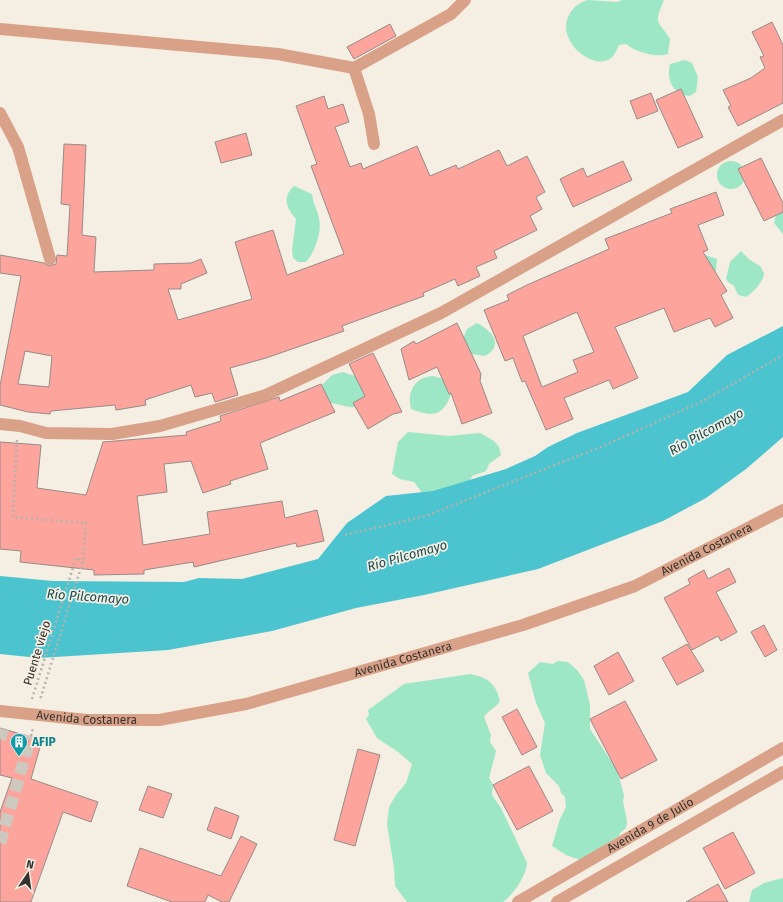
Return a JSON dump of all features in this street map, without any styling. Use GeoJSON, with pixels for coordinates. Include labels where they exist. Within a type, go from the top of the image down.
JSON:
{"type":"FeatureCollection","features":[{"type":"Feature","properties":{"kind":"street"},"geometry":{"type":"LineString","coordinates":[[0,29],[278,54],[354,68],[451,14],[465,0]]}},
{"type":"Feature","properties":{"kind":"street"},"geometry":{"type":"LineString","coordinates":[[354,68],[369,114],[374,144]]}},
{"type":"Feature","properties":{"kind":"street"},"geometry":{"type":"LineString","coordinates":[[0,113],[18,147],[50,259]]}},
{"type":"Feature","properties":{"kind":"street"},"geometry":{"type":"LineString","coordinates":[[0,424],[20,426],[46,433],[112,434],[160,426],[266,395],[441,313],[783,120]]}},
{"type":"Feature","properties":{"kind":"street","name":"Avenida Costanera"},"geometry":{"type":"LineString","coordinates":[[0,710],[33,711],[87,720],[159,720],[246,704],[523,626],[635,586],[783,510]]}},
{"type":"Feature","properties":{"kind":"street","name":"Avenida 9 de Julio"},"geometry":{"type":"LineString","coordinates":[[518,902],[783,748]]}},
{"type":"Feature","properties":{"kind":"street","name":"Avenida 9 de Julio"},"geometry":{"type":"LineString","coordinates":[[557,902],[783,772]]}},
{"type":"Feature","properties":{"kind":"street"},"geometry":{"type":"LineString","coordinates":[[650,825],[660,843]]}},
{"type":"Feature","properties":{"kind":"path"},"geometry":{"type":"LineString","coordinates":[[345,535],[426,516],[603,446],[702,401],[783,355]]}},
{"type":"Feature","properties":{"kind":"path"},"geometry":{"type":"LineString","coordinates":[[20,426],[17,439],[13,518],[86,522],[84,561],[33,711]]}},
{"type":"Feature","properties":{"kind":"path","name":"Puente viejo"},"geometry":{"type":"LineString","coordinates":[[33,711],[76,558],[84,561]]}},
{"type":"Feature","properties":{"kind":"green space"},"geometry":{"type":"Polygon","coordinates":[[[587,0],[617,2],[622,0],[664,0],[658,22],[670,39],[668,54],[646,54],[635,50],[626,44],[619,45],[611,58],[603,61],[594,60],[585,56],[576,49],[566,30],[567,19],[574,8],[578,4],[587,0]]]}},
{"type":"Feature","properties":{"kind":"green space"},"geometry":{"type":"Polygon","coordinates":[[[685,60],[692,63],[698,77],[696,92],[690,96],[679,93],[672,86],[669,76],[670,64],[685,60]]]}},
{"type":"Feature","properties":{"kind":"green space"},"geometry":{"type":"Polygon","coordinates":[[[731,161],[741,165],[745,175],[741,185],[731,189],[721,185],[717,175],[721,165],[731,161]]]}},
{"type":"Feature","properties":{"kind":"green space"},"geometry":{"type":"Polygon","coordinates":[[[294,186],[312,194],[320,224],[317,242],[306,262],[298,262],[293,258],[292,250],[296,219],[288,207],[287,198],[290,190],[294,186]]]}},
{"type":"Feature","properties":{"kind":"green space"},"geometry":{"type":"Polygon","coordinates":[[[783,207],[783,234],[774,223],[777,210],[783,207]]]}},
{"type":"Feature","properties":{"kind":"green space"},"geometry":{"type":"Polygon","coordinates":[[[741,251],[750,260],[760,266],[764,273],[762,280],[755,290],[746,297],[738,295],[734,286],[726,279],[730,262],[741,251]]]}},
{"type":"Feature","properties":{"kind":"green space"},"geometry":{"type":"Polygon","coordinates":[[[702,254],[717,259],[716,270],[711,280],[702,254]]]}},
{"type":"Feature","properties":{"kind":"green space"},"geometry":{"type":"Polygon","coordinates":[[[477,323],[487,330],[494,338],[494,347],[491,352],[485,356],[471,354],[462,341],[467,329],[477,323]]]}},
{"type":"Feature","properties":{"kind":"green space"},"geometry":{"type":"Polygon","coordinates":[[[343,372],[358,377],[368,393],[357,407],[349,407],[323,401],[321,386],[332,375],[343,372]]]}},
{"type":"Feature","properties":{"kind":"green space"},"geometry":{"type":"Polygon","coordinates":[[[433,376],[446,380],[453,388],[447,404],[443,409],[434,414],[427,414],[411,409],[410,397],[413,386],[421,379],[433,376]]]}},
{"type":"Feature","properties":{"kind":"green space"},"geometry":{"type":"Polygon","coordinates":[[[408,432],[449,436],[480,433],[494,441],[499,447],[501,455],[489,464],[486,471],[472,476],[469,483],[423,494],[414,482],[400,479],[392,474],[398,442],[408,432]]]}},
{"type":"Feature","properties":{"kind":"green space"},"geometry":{"type":"Polygon","coordinates":[[[558,661],[568,662],[577,670],[584,680],[590,705],[590,729],[617,770],[624,795],[623,802],[627,821],[626,828],[619,836],[580,860],[566,855],[552,846],[560,819],[566,807],[565,797],[561,793],[559,786],[546,773],[540,755],[545,723],[536,703],[528,673],[540,662],[553,664],[558,661]]]}},
{"type":"Feature","properties":{"kind":"green space"},"geometry":{"type":"Polygon","coordinates":[[[470,674],[482,677],[490,682],[496,689],[500,701],[484,717],[491,735],[490,742],[496,751],[489,778],[493,785],[492,795],[501,808],[527,863],[526,868],[519,884],[503,902],[407,902],[395,886],[394,868],[387,824],[389,807],[396,795],[406,783],[412,764],[398,752],[377,738],[366,719],[369,715],[368,710],[404,684],[470,674]]]}},
{"type":"Feature","properties":{"kind":"green space"},"geometry":{"type":"Polygon","coordinates":[[[783,878],[783,902],[749,902],[752,890],[764,883],[783,878]]]}},
{"type":"Feature","properties":{"kind":"water","name":"Río Pilcomayo"},"geometry":{"type":"Polygon","coordinates":[[[783,326],[783,437],[746,469],[706,498],[663,521],[538,569],[424,595],[356,608],[272,631],[168,650],[39,658],[0,654],[0,576],[53,581],[184,582],[199,578],[242,579],[318,559],[347,523],[386,496],[433,491],[506,469],[535,456],[548,447],[577,433],[688,392],[727,355],[783,326]]]}},
{"type":"Feature","properties":{"kind":"building"},"geometry":{"type":"Polygon","coordinates":[[[772,22],[783,45],[783,103],[738,126],[728,107],[731,106],[723,90],[751,78],[765,68],[760,57],[764,56],[752,32],[772,22]]]}},
{"type":"Feature","properties":{"kind":"building"},"geometry":{"type":"Polygon","coordinates":[[[390,24],[396,36],[354,59],[347,47],[390,24]]]}},
{"type":"Feature","properties":{"kind":"building"},"geometry":{"type":"Polygon","coordinates":[[[681,89],[703,137],[678,148],[656,100],[681,89]]]}},
{"type":"Feature","properties":{"kind":"building"},"geometry":{"type":"Polygon","coordinates":[[[651,93],[658,111],[637,119],[630,101],[651,93]]]}},
{"type":"Feature","properties":{"kind":"building"},"geometry":{"type":"Polygon","coordinates":[[[324,96],[328,109],[343,104],[349,122],[335,127],[350,167],[361,163],[363,169],[417,146],[430,176],[456,165],[458,169],[499,150],[507,166],[527,156],[545,192],[536,197],[542,209],[530,216],[537,230],[494,251],[497,258],[476,267],[480,276],[458,286],[455,279],[423,293],[424,296],[342,326],[344,331],[266,358],[230,368],[238,395],[215,402],[212,393],[195,397],[191,385],[145,400],[146,405],[116,410],[115,405],[51,411],[50,414],[28,412],[0,405],[0,386],[21,276],[0,273],[0,255],[44,263],[49,266],[56,264],[57,255],[67,256],[70,205],[61,204],[64,144],[86,145],[82,235],[96,237],[94,272],[154,270],[154,264],[191,263],[201,259],[207,273],[181,284],[181,289],[168,289],[178,320],[252,299],[235,242],[273,230],[287,275],[344,254],[311,166],[317,164],[296,106],[324,96]],[[25,351],[18,384],[49,387],[52,356],[25,351]]]}},
{"type":"Feature","properties":{"kind":"building"},"geometry":{"type":"Polygon","coordinates":[[[246,133],[252,155],[221,163],[215,142],[246,133]]]}},
{"type":"Feature","properties":{"kind":"building"},"geometry":{"type":"Polygon","coordinates":[[[761,158],[783,203],[783,212],[764,221],[738,169],[761,158]]]}},
{"type":"Feature","properties":{"kind":"building"},"geometry":{"type":"Polygon","coordinates":[[[623,161],[632,180],[573,207],[560,179],[583,168],[587,177],[623,161]]]}},
{"type":"Feature","properties":{"kind":"building"},"geometry":{"type":"Polygon","coordinates":[[[716,192],[724,215],[698,225],[708,250],[703,252],[727,291],[721,295],[733,318],[715,327],[710,318],[674,332],[664,308],[615,327],[638,378],[613,389],[609,380],[564,398],[573,419],[546,430],[525,381],[522,382],[513,358],[505,361],[484,310],[509,300],[507,295],[527,285],[609,249],[605,239],[672,213],[670,209],[716,192]],[[577,312],[523,336],[542,387],[578,372],[573,360],[594,352],[577,312]]]}},
{"type":"Feature","properties":{"kind":"building"},"geometry":{"type":"Polygon","coordinates":[[[457,323],[481,374],[480,381],[492,413],[462,424],[451,393],[449,394],[437,367],[409,380],[401,349],[414,341],[416,344],[457,323]]]}},
{"type":"Feature","properties":{"kind":"building"},"geometry":{"type":"Polygon","coordinates":[[[373,353],[402,412],[393,414],[368,429],[353,403],[365,396],[349,364],[373,353]]]}},
{"type":"Feature","properties":{"kind":"building"},"geometry":{"type":"Polygon","coordinates":[[[321,384],[335,412],[260,443],[268,469],[230,481],[231,484],[203,493],[191,461],[164,464],[167,492],[137,496],[143,545],[210,534],[207,512],[282,501],[285,518],[317,510],[324,541],[297,547],[296,543],[194,567],[193,562],[144,570],[144,574],[94,575],[94,570],[20,562],[21,551],[0,549],[0,442],[41,445],[37,488],[86,495],[103,442],[187,435],[186,432],[221,421],[220,416],[279,397],[280,401],[321,384]]]}},
{"type":"Feature","properties":{"kind":"building"},"geometry":{"type":"Polygon","coordinates":[[[729,568],[736,582],[716,592],[737,632],[721,641],[718,636],[692,650],[664,598],[690,584],[688,579],[704,570],[708,579],[729,568]]]}},
{"type":"Feature","properties":{"kind":"building"},"geometry":{"type":"Polygon","coordinates":[[[764,625],[777,650],[765,657],[751,632],[764,625]]]}},
{"type":"Feature","properties":{"kind":"building"},"geometry":{"type":"Polygon","coordinates":[[[687,644],[704,671],[677,685],[662,658],[687,644]]]}},
{"type":"Feature","properties":{"kind":"building"},"geometry":{"type":"Polygon","coordinates":[[[618,652],[634,681],[609,695],[594,666],[618,652]]]}},
{"type":"Feature","properties":{"kind":"building"},"geometry":{"type":"Polygon","coordinates":[[[625,701],[657,760],[621,779],[590,719],[625,701]]]}},
{"type":"Feature","properties":{"kind":"building"},"geometry":{"type":"Polygon","coordinates":[[[517,709],[537,747],[522,755],[502,717],[517,709]]]}},
{"type":"Feature","properties":{"kind":"building"},"geometry":{"type":"Polygon","coordinates":[[[0,728],[42,740],[31,779],[98,802],[91,822],[63,812],[31,902],[0,902],[0,812],[12,778],[0,775],[0,728]]]}},
{"type":"Feature","properties":{"kind":"building"},"geometry":{"type":"Polygon","coordinates":[[[358,749],[380,755],[355,846],[334,840],[358,749]]]}},
{"type":"Feature","properties":{"kind":"building"},"geometry":{"type":"Polygon","coordinates":[[[529,766],[553,811],[517,830],[493,785],[529,766]]]}},
{"type":"Feature","properties":{"kind":"building"},"geometry":{"type":"Polygon","coordinates":[[[148,786],[172,794],[163,818],[139,810],[148,786]]]}},
{"type":"Feature","properties":{"kind":"building"},"geometry":{"type":"Polygon","coordinates":[[[215,807],[239,816],[231,839],[207,830],[215,807]]]}},
{"type":"Feature","properties":{"kind":"building"},"geometry":{"type":"Polygon","coordinates":[[[733,832],[755,873],[725,889],[703,848],[733,832]]]}},
{"type":"Feature","properties":{"kind":"building"},"geometry":{"type":"Polygon","coordinates":[[[241,836],[257,844],[229,902],[222,902],[208,895],[205,902],[172,902],[127,886],[140,848],[221,876],[241,836]]]}},
{"type":"Feature","properties":{"kind":"building"},"geometry":{"type":"Polygon","coordinates":[[[718,884],[728,902],[686,902],[718,884]]]}},
{"type":"Feature","properties":{"kind":"tunnel"},"geometry":{"type":"LineString","coordinates":[[0,739],[3,729]]}},
{"type":"Feature","properties":{"kind":"tunnel"},"geometry":{"type":"LineString","coordinates":[[0,843],[31,736]]}},
{"type":"Feature","properties":{"kind":"place","name":"AFIP"},"geometry":{"type":"Point","coordinates":[19,757]}}]}
